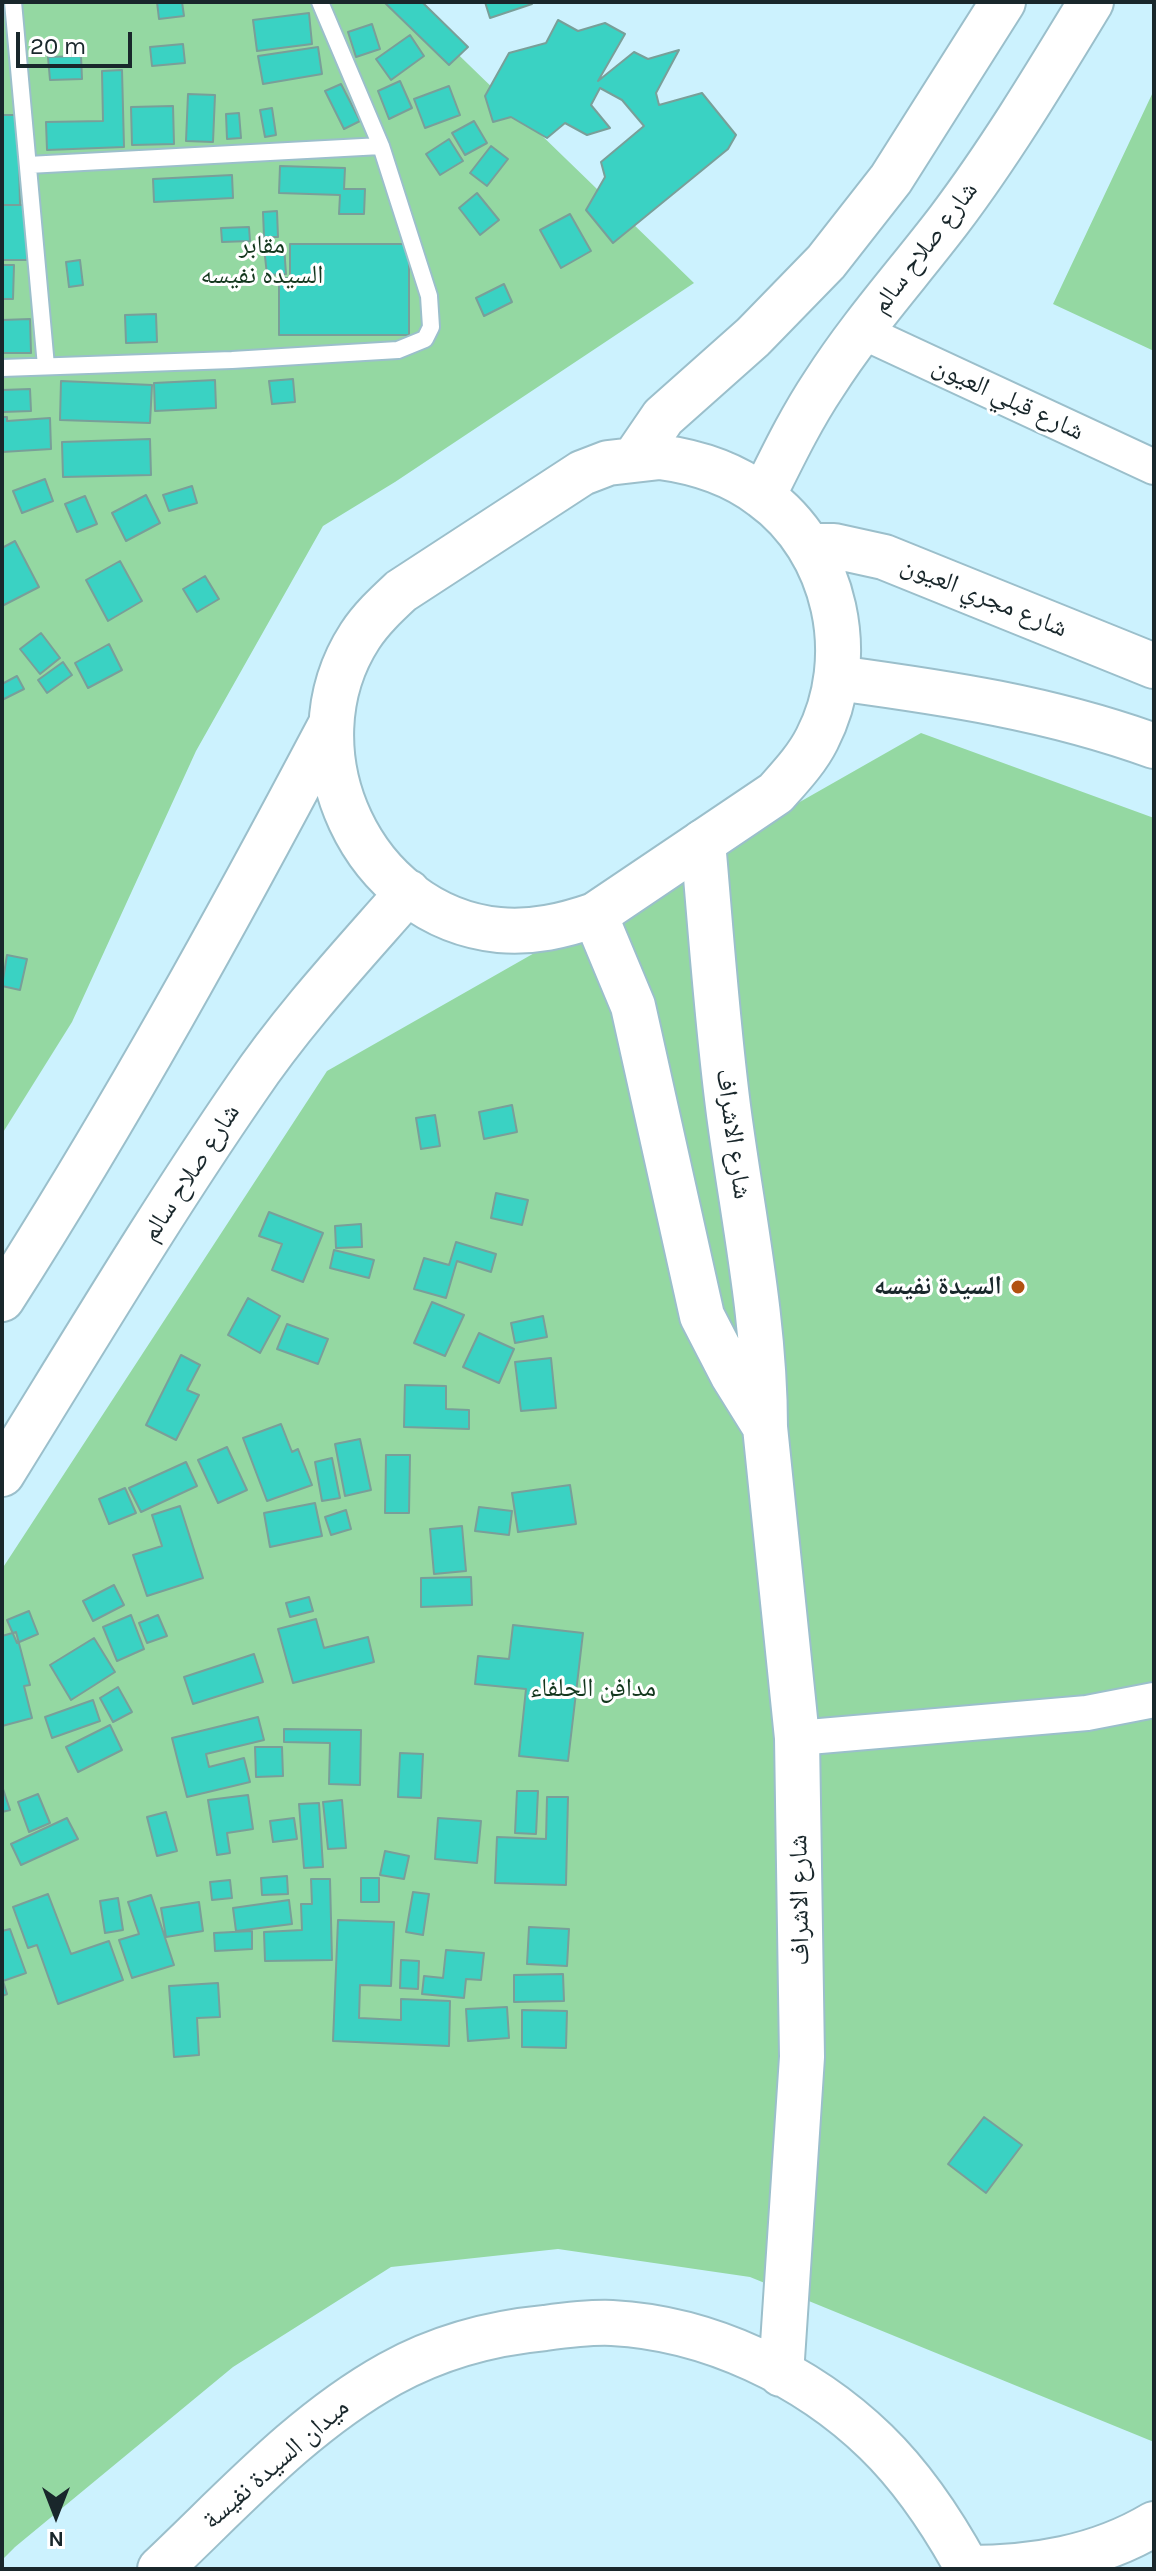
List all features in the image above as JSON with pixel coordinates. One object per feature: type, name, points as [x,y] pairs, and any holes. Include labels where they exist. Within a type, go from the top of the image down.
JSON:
[{"type":"main road","name":"شارع صلاح سالم","points":[[763,496],[804,417],[861,331],[950,219],[1032,101],[1091,2]]},
{"type":"main road","points":[[635,458],[663,417],[753,337],[826,262],[891,179],[992,13]]},
{"type":"main road","points":[[660,457],[685,460],[714,469],[763,496],[789,519],[810,546],[834,608],[839,642],[837,678],[830,708],[799,768],[776,793],[595,915],[563,926],[533,931],[497,930],[455,918],[408,892],[383,871],[348,818],[337,788],[331,758],[330,726],[335,695],[345,665],[359,637],[378,612],[401,591],[582,473],[608,463],[660,457]]},
{"type":"main road","name":"شارع مجري العيون","points":[[810,546],[846,548],[884,557],[1154,666]]},
{"type":"main road","points":[[837,678],[965,695],[1035,709],[1154,746]]},
{"type":"main road","points":[[2,1299],[156,1048],[330,726]]},
{"type":"main road","name":"شارع الاشراف","points":[[703,842],[729,1112],[760,1327],[765,1427],[797,1738],[802,2057],[781,2374]]},
{"type":"main road","name":"شارع صلاح سالم","points":[[2,1474],[247,1087],[328,984],[408,892]]},
{"type":"main road","name":"شارع الاشراف","points":[[595,915],[633,1006],[702,1316],[732,1374],[765,1427]]},
{"type":"main road","name":"ميدان السيدة نفيسة","points":[[160,2569],[313,2425],[393,2372],[436,2353],[482,2339],[525,2330],[611,2323],[668,2330],[737,2351],[837,2409],[876,2443],[911,2481],[943,2523],[968,2569]]},
{"type":"main road","points":[[968,2569],[1012,2568],[1055,2562],[1098,2550],[1154,2524]]},
{"type":"street","name":"شارع قبلي العيون","points":[[861,331],[1154,467]]},
{"type":"street","points":[[797,1738],[1087,1713],[1154,1700]]},
{"type":"lane","points":[[13,2],[46,366]]},
{"type":"lane","points":[[2,368],[232,360],[398,350],[425,339],[431,327],[429,296],[381,146],[320,2]]},
{"type":"lane","points":[[28,165],[381,146]]},
{"type":"green space","name":"مقابر السيده نفيسه","points":[[2,2],[404,2],[694,283],[395,482],[323,526],[196,751],[72,1022],[2,1134]]},
{"type":"green space","points":[[1154,90],[1154,351],[1053,304]]},
{"type":"green space","name":"مدافن الحلفاء","points":[[921,733],[1154,818],[1154,2442],[750,2277],[558,2249],[391,2267],[233,2367],[2,2560],[2,1569],[327,1071]]},
{"type":"building","points":[[157,2],[182,2],[184,16],[159,19]]},
{"type":"building","points":[[384,2],[422,2],[468,47],[449,65]]},
{"type":"building","points":[[485,2],[532,2],[532,4],[490,18]]},
{"type":"building","points":[[309,13],[312,44],[257,51],[253,20]]},
{"type":"building","points":[[558,20],[578,31],[605,23],[625,34],[598,81],[634,52],[648,59],[679,50],[656,93],[659,105],[702,93],[736,135],[728,149],[613,243],[586,210],[605,177],[601,162],[644,126],[622,100],[600,88],[591,105],[610,128],[587,135],[565,123],[547,138],[511,117],[493,122],[485,96],[509,53],[546,43]]},
{"type":"building","points":[[372,24],[380,49],[356,57],[348,32]]},
{"type":"building","points":[[410,35],[424,56],[391,80],[376,59]]},
{"type":"building","points":[[183,44],[185,63],[152,66],[150,47]]},
{"type":"building","points":[[318,47],[322,74],[263,84],[258,56]]},
{"type":"building","points":[[81,56],[82,79],[50,80],[48,57]]},
{"type":"building","points":[[122,70],[124,147],[47,150],[46,122],[103,121],[102,71]]},
{"type":"building","points":[[400,81],[412,108],[389,119],[378,91]]},
{"type":"building","points":[[341,84],[360,121],[344,129],[325,91]]},
{"type":"building","points":[[449,86],[460,115],[425,128],[414,99]]},
{"type":"building","points":[[188,94],[215,95],[213,142],[186,141]]},
{"type":"building","points":[[173,106],[174,144],[132,145],[131,107]]},
{"type":"building","points":[[272,108],[276,135],[265,137],[260,110]]},
{"type":"building","points":[[239,113],[241,138],[227,139],[226,114]]},
{"type":"building","points":[[2,115],[18,115],[20,205],[2,205]]},
{"type":"building","points":[[474,121],[487,143],[465,155],[452,133]]},
{"type":"building","points":[[449,139],[463,161],[440,175],[426,154]]},
{"type":"building","points":[[491,146],[508,159],[487,186],[470,173]]},
{"type":"building","points":[[280,166],[345,168],[344,189],[365,189],[364,214],[339,214],[340,195],[279,193]]},
{"type":"building","points":[[232,175],[233,198],[154,202],[153,179]]},
{"type":"building","points":[[477,193],[499,220],[480,235],[459,208]]},
{"type":"building","points":[[2,205],[26,205],[27,260],[2,260]]},
{"type":"building","points":[[277,211],[278,237],[264,237],[263,212]]},
{"type":"building","points":[[570,214],[591,251],[561,268],[540,230]]},
{"type":"building","points":[[249,227],[250,241],[222,242],[221,228]]},
{"type":"building","points":[[290,244],[409,244],[409,335],[279,335],[279,278],[290,278]]},
{"type":"building","points":[[284,246],[286,274],[267,275],[264,247]]},
{"type":"building","points":[[80,260],[83,285],[69,287],[66,262]]},
{"type":"building","points":[[2,265],[14,265],[13,299],[2,299]]},
{"type":"building","points":[[504,284],[512,302],[484,316],[476,298]]},
{"type":"building","points":[[156,314],[157,342],[126,343],[125,315]]},
{"type":"building","points":[[30,319],[31,353],[2,353],[2,320]]},
{"type":"building","points":[[293,379],[295,402],[272,404],[269,381]]},
{"type":"building","points":[[215,380],[216,408],[155,411],[154,383]]},
{"type":"building","points":[[61,381],[152,385],[150,423],[60,420]]},
{"type":"building","points":[[30,389],[31,411],[2,412],[2,390]]},
{"type":"building","points":[[2,417],[7,417],[7,421],[50,418],[51,449],[2,452]]},
{"type":"building","points":[[150,439],[151,475],[63,477],[62,442]]},
{"type":"building","points":[[45,479],[53,501],[22,513],[13,491]]},
{"type":"building","points":[[192,486],[197,503],[169,511],[163,495]]},
{"type":"building","points":[[146,495],[160,523],[126,541],[112,513]]},
{"type":"building","points":[[85,496],[97,524],[77,532],[65,504]]},
{"type":"building","points":[[15,541],[39,587],[2,606],[2,548]]},
{"type":"building","points":[[120,561],[142,601],[108,621],[86,580]]},
{"type":"building","points":[[205,576],[219,599],[197,612],[183,589]]},
{"type":"building","points":[[41,633],[60,658],[40,674],[20,649]]},
{"type":"building","points":[[109,644],[122,670],[88,688],[75,663]]},
{"type":"building","points":[[63,662],[72,675],[47,693],[38,680]]},
{"type":"building","points":[[17,676],[24,689],[2,700],[2,684]]},
{"type":"building","points":[[7,955],[27,959],[20,990],[2,986]]},
{"type":"building","points":[[512,1105],[517,1132],[484,1139],[479,1112]]},
{"type":"building","points":[[435,1115],[440,1146],[421,1149],[416,1118]]},
{"type":"building","points":[[496,1193],[528,1200],[522,1225],[491,1218]]},
{"type":"building","points":[[269,1212],[323,1233],[303,1282],[272,1270],[282,1244],[259,1236]]},
{"type":"building","points":[[361,1224],[362,1247],[336,1248],[335,1226]]},
{"type":"building","points":[[456,1242],[496,1254],[491,1272],[457,1261],[446,1298],[414,1289],[424,1258],[449,1265]]},
{"type":"building","points":[[334,1250],[374,1260],[369,1278],[330,1268]]},
{"type":"building","points":[[248,1298],[280,1316],[260,1353],[228,1335]]},
{"type":"building","points":[[432,1302],[464,1315],[445,1356],[414,1343]]},
{"type":"building","points":[[543,1316],[547,1337],[515,1343],[511,1323]]},
{"type":"building","points":[[287,1324],[328,1339],[318,1364],[277,1349]]},
{"type":"building","points":[[479,1333],[514,1349],[499,1383],[463,1367]]},
{"type":"building","points":[[181,1355],[200,1365],[187,1390],[199,1395],[176,1440],[146,1425]]},
{"type":"building","points":[[551,1358],[556,1408],[521,1411],[515,1362]]},
{"type":"building","points":[[405,1385],[446,1386],[446,1409],[469,1410],[469,1429],[404,1427]]},
{"type":"building","points":[[281,1424],[292,1452],[298,1449],[312,1485],[267,1501],[243,1438]]},
{"type":"building","points":[[360,1439],[371,1490],[345,1496],[335,1444]]},
{"type":"building","points":[[227,1447],[247,1490],[218,1503],[198,1460]]},
{"type":"building","points":[[386,1455],[410,1455],[409,1513],[385,1513]]},
{"type":"building","points":[[332,1458],[340,1498],[322,1501],[315,1462]]},
{"type":"building","points":[[186,1462],[197,1486],[141,1512],[129,1488]]},
{"type":"building","points":[[570,1485],[576,1524],[518,1532],[512,1493]]},
{"type":"building","points":[[125,1488],[136,1513],[109,1524],[99,1499]]},
{"type":"building","points":[[315,1503],[322,1536],[270,1547],[264,1513]]},
{"type":"building","points":[[180,1506],[203,1578],[147,1596],[133,1555],[162,1546],[152,1515]]},
{"type":"building","points":[[479,1507],[512,1511],[509,1535],[475,1531]]},
{"type":"building","points":[[346,1510],[351,1529],[331,1535],[325,1517]]},
{"type":"building","points":[[462,1526],[466,1571],[434,1574],[430,1529]]},
{"type":"building","points":[[471,1577],[472,1605],[421,1607],[421,1578]]},
{"type":"building","points":[[114,1585],[124,1605],[93,1621],[83,1601]]},
{"type":"building","points":[[309,1597],[313,1611],[290,1617],[286,1603]]},
{"type":"building","points":[[29,1611],[38,1634],[17,1643],[7,1620]]},
{"type":"building","points":[[131,1615],[144,1649],[117,1661],[103,1627]]},
{"type":"building","points":[[158,1615],[167,1636],[147,1643],[139,1623]]},
{"type":"building","points":[[316,1619],[324,1648],[368,1637],[374,1662],[293,1683],[278,1629]]},
{"type":"building","points":[[513,1625],[583,1633],[568,1761],[519,1756],[526,1689],[475,1684],[478,1656],[509,1659]]},
{"type":"building","points":[[16,1632],[30,1685],[24,1686],[32,1718],[2,1726],[2,1636]]},
{"type":"building","points":[[94,1638],[115,1672],[71,1700],[50,1665]]},
{"type":"building","points":[[254,1654],[263,1682],[193,1704],[184,1677]]},
{"type":"building","points":[[118,1687],[132,1712],[113,1722],[100,1698]]},
{"type":"building","points":[[93,1700],[100,1721],[52,1738],[45,1717]]},
{"type":"building","points":[[258,1717],[264,1740],[206,1754],[209,1767],[244,1758],[250,1782],[187,1797],[172,1738]]},
{"type":"building","points":[[110,1725],[122,1750],[78,1772],[66,1747]]},
{"type":"building","points":[[284,1729],[361,1730],[360,1785],[329,1784],[330,1743],[284,1742]]},
{"type":"building","points":[[255,1747],[282,1747],[283,1776],[256,1777]]},
{"type":"building","points":[[400,1753],[423,1754],[421,1798],[398,1797]]},
{"type":"building","points":[[2,1786],[10,1810],[2,1812]]},
{"type":"building","points":[[517,1791],[538,1791],[536,1834],[515,1833]]},
{"type":"building","points":[[38,1794],[50,1823],[29,1832],[18,1802]]},
{"type":"building","points":[[248,1795],[253,1829],[227,1833],[230,1853],[217,1855],[208,1800]]},
{"type":"building","points":[[547,1797],[568,1797],[566,1885],[495,1883],[497,1837],[546,1839]]},
{"type":"building","points":[[342,1800],[346,1848],[328,1849],[323,1802]]},
{"type":"building","points":[[319,1803],[323,1867],[304,1868],[299,1804]]},
{"type":"building","points":[[166,1812],[177,1851],[157,1856],[147,1817]]},
{"type":"building","points":[[67,1818],[78,1839],[21,1865],[11,1844]]},
{"type":"building","points":[[294,1818],[297,1839],[273,1842],[270,1821]]},
{"type":"building","points":[[438,1818],[481,1821],[477,1863],[435,1859]]},
{"type":"building","points":[[385,1851],[409,1856],[404,1879],[380,1875]]},
{"type":"building","points":[[287,1876],[288,1894],[262,1895],[261,1878]]},
{"type":"building","points":[[361,1878],[379,1878],[379,1902],[361,1902]]},
{"type":"building","points":[[311,1879],[330,1879],[332,1960],[265,1961],[264,1932],[302,1930],[301,1904],[312,1904]]},
{"type":"building","points":[[230,1880],[232,1898],[212,1900],[210,1882]]},
{"type":"building","points":[[413,1892],[429,1894],[423,1935],[406,1932]]},
{"type":"building","points":[[48,1894],[71,1954],[109,1941],[123,1980],[58,2004],[37,1945],[28,1948],[13,1907]]},
{"type":"building","points":[[151,1895],[174,1965],[132,1978],[119,1940],[139,1934],[128,1902]]},
{"type":"building","points":[[118,1898],[123,1930],[105,1933],[100,1901]]},
{"type":"building","points":[[289,1900],[292,1924],[236,1931],[233,1908]]},
{"type":"building","points":[[199,1902],[203,1931],[166,1937],[161,1908]]},
{"type":"building","points":[[338,1920],[394,1922],[391,1986],[360,1985],[359,2018],[401,2020],[401,1999],[450,2001],[449,2046],[333,2041]]},
{"type":"building","points":[[529,1927],[569,1929],[567,1966],[527,1964]]},
{"type":"building","points":[[10,1929],[26,1973],[3,1981],[7,1994],[2,1996],[2,1931]]},
{"type":"building","points":[[252,1931],[252,1949],[215,1951],[214,1933]]},
{"type":"building","points":[[446,1950],[484,1953],[481,1980],[466,1979],[464,1998],[422,1994],[424,1976],[443,1978]]},
{"type":"building","points":[[401,1960],[419,1961],[418,1989],[400,1988]]},
{"type":"building","points":[[563,1974],[564,2001],[514,2002],[514,1975]]},
{"type":"building","points":[[218,1983],[220,2017],[197,2018],[199,2055],[174,2057],[169,1986]]},
{"type":"building","points":[[507,2007],[509,2038],[468,2041],[466,2009]]},
{"type":"building","points":[[522,2010],[567,2011],[566,2048],[522,2047]]},
{"type":"building","points":[[984,2117],[1022,2145],[986,2193],[948,2164]]},
{"type":"place","name":"السيدة نفيسه","points":[[1018,1287]]}]
